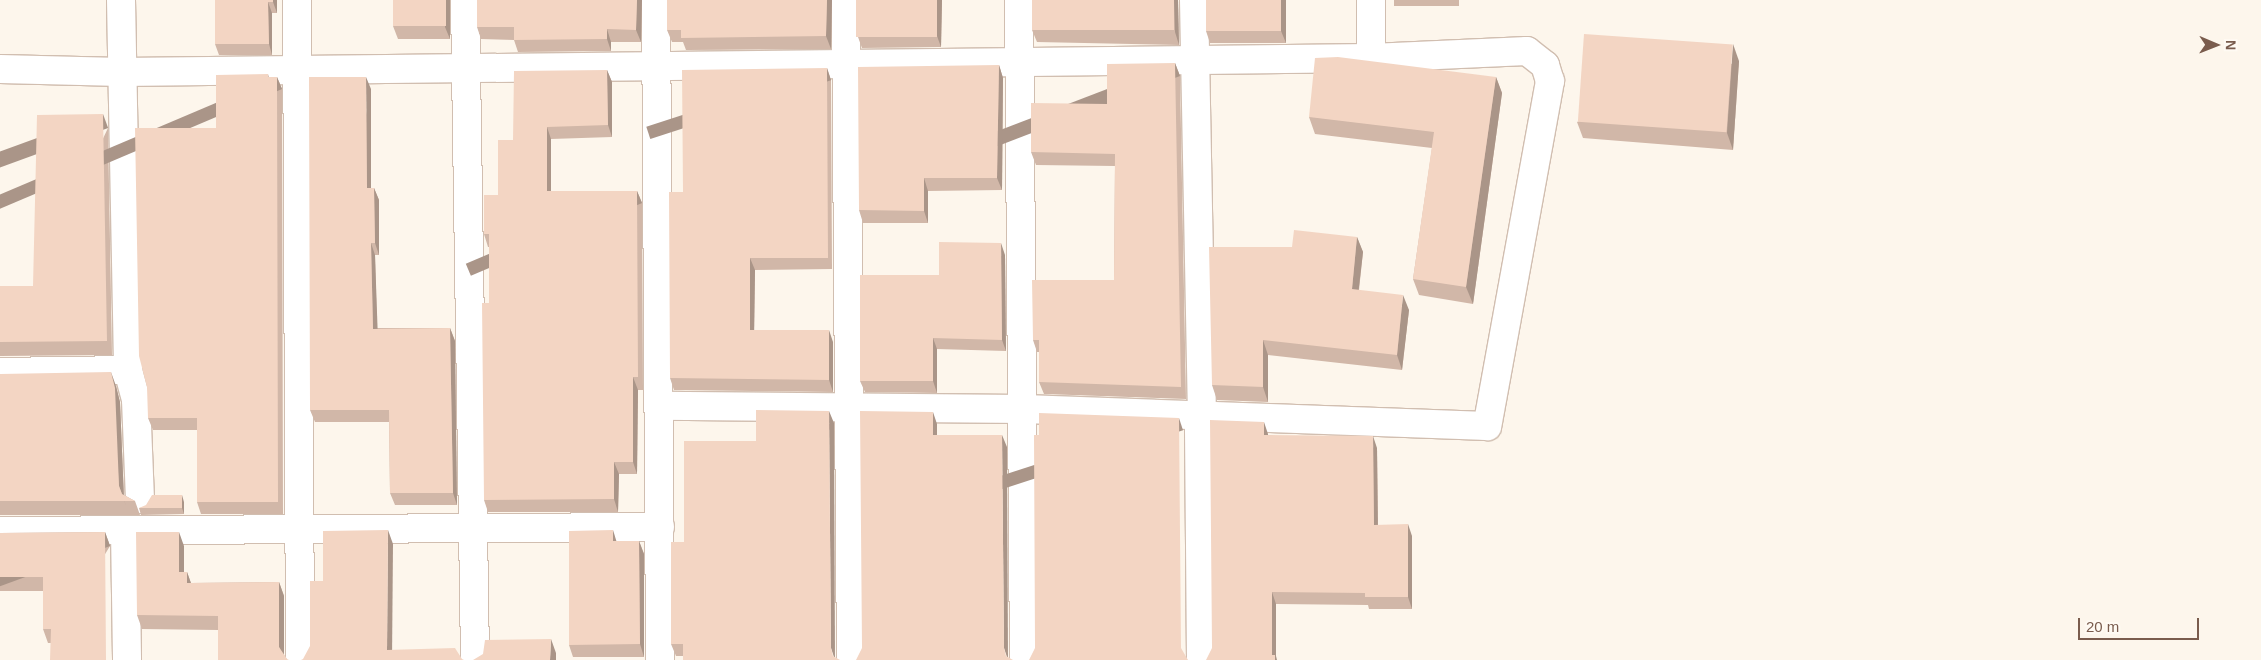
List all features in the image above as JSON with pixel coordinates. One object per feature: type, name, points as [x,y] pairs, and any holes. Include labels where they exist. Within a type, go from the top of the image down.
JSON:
[{"type":"street","points":[[121,0],[128,370],[136,400],[140,499]]},
{"type":"street","points":[[298,0],[300,660]]},
{"type":"street","points":[[465,0],[464,68],[475,660]]},
{"type":"street","points":[[656,0],[660,660]]},
{"type":"street","points":[[846,0],[851,407],[851,660]]},
{"type":"street","points":[[1019,0],[1024,409],[1024,660]]},
{"type":"street","points":[[1194,0],[1202,418],[1199,430],[1201,660]]},
{"type":"street","points":[[1371,0],[1371,58]]},
{"type":"street","points":[[0,69],[121,72],[1371,58],[1527,51],[1545,65],[1550,81],[1487,426],[1202,418],[1024,409],[659,406]]},
{"type":"street","points":[[0,372],[128,370]]},
{"type":"street","points":[[0,531],[660,527]]},
{"type":"street","points":[[126,530],[126,660]]},
{"type":"building","points":[[215,0],[273,0],[273,2],[268,2],[269,44],[215,44]]},
{"type":"building","points":[[393,0],[446,0],[446,26],[393,26]]},
{"type":"building","points":[[477,0],[637,0],[636,30],[607,29],[607,39],[514,40],[514,27],[477,27]]},
{"type":"building","points":[[667,0],[827,0],[826,36],[681,38],[681,30],[667,30]]},
{"type":"building","points":[[856,0],[937,0],[937,37],[856,37]]},
{"type":"building","points":[[1032,0],[1174,0],[1174,30],[1032,30]]},
{"type":"building","points":[[1206,0],[1281,0],[1281,31],[1206,31]]},
{"type":"building","points":[[1584,34],[1733,44],[1726,132],[1578,122]]},
{"type":"building","points":[[1338,57],[1496,77],[1466,287],[1413,279],[1434,132],[1309,117],[1315,58]]},
{"type":"building","points":[[1175,63],[1181,387],[1039,382],[1039,340],[1033,340],[1032,280],[1114,280],[1115,154],[1031,152],[1031,103],[1107,104],[1107,64]]},
{"type":"building","points":[[999,65],[997,178],[924,178],[924,211],[859,210],[858,67]]},
{"type":"building","points":[[827,68],[828,258],[750,258],[750,330],[829,330],[829,380],[670,378],[669,192],[683,192],[682,70]]},
{"type":"building","points":[[607,70],[608,125],[547,127],[547,191],[637,191],[638,377],[633,377],[633,462],[614,462],[614,499],[484,500],[482,303],[489,303],[489,234],[484,234],[484,195],[498,195],[498,140],[513,140],[514,71]]},
{"type":"building","points":[[268,74],[268,77],[277,77],[278,502],[197,502],[197,418],[148,418],[147,387],[139,356],[135,128],[216,128],[216,75]]},
{"type":"building","points":[[309,77],[366,77],[367,188],[374,188],[375,243],[371,243],[373,329],[450,328],[453,493],[390,493],[389,410],[310,410]]},
{"type":"building","points":[[103,114],[107,341],[0,342],[0,286],[33,286],[37,115]]},
{"type":"building","points":[[1294,230],[1357,237],[1352,289],[1403,295],[1397,355],[1263,340],[1263,387],[1212,385],[1209,247],[1292,247]]},
{"type":"building","points":[[939,242],[1001,243],[1002,340],[933,338],[933,381],[860,381],[860,275],[939,275]]},
{"type":"building","points":[[111,372],[115,388],[119,486],[122,494],[135,501],[0,501],[0,374]]},
{"type":"building","points":[[756,410],[829,411],[831,648],[833,656],[840,660],[683,660],[683,644],[671,644],[671,542],[684,542],[684,441],[756,441]]},
{"type":"building","points":[[860,411],[933,412],[933,435],[1002,435],[1004,648],[1006,656],[1013,660],[856,660],[862,648]]},
{"type":"building","points":[[1039,413],[1179,418],[1181,648],[1188,660],[1029,660],[1035,648],[1034,435],[1039,435]]},
{"type":"building","points":[[1210,420],[1264,422],[1264,435],[1373,436],[1374,525],[1408,524],[1408,597],[1365,597],[1365,593],[1272,592],[1272,655],[1275,655],[1275,660],[1206,660],[1212,648]]},
{"type":"building","points":[[152,495],[182,495],[182,508],[139,508],[146,505]]},
{"type":"building","points":[[388,530],[387,650],[455,648],[464,660],[301,660],[310,646],[310,581],[323,581],[323,531]]},
{"type":"building","points":[[613,530],[613,541],[639,541],[640,644],[569,645],[569,531]]},
{"type":"building","points":[[105,532],[106,660],[50,660],[51,629],[43,629],[43,577],[0,577],[0,533]]},
{"type":"building","points":[[136,532],[179,532],[179,572],[187,572],[187,583],[279,582],[279,647],[289,660],[218,660],[218,616],[137,615]]},
{"type":"building","points":[[551,639],[550,660],[473,660],[483,654],[485,640]]}]
